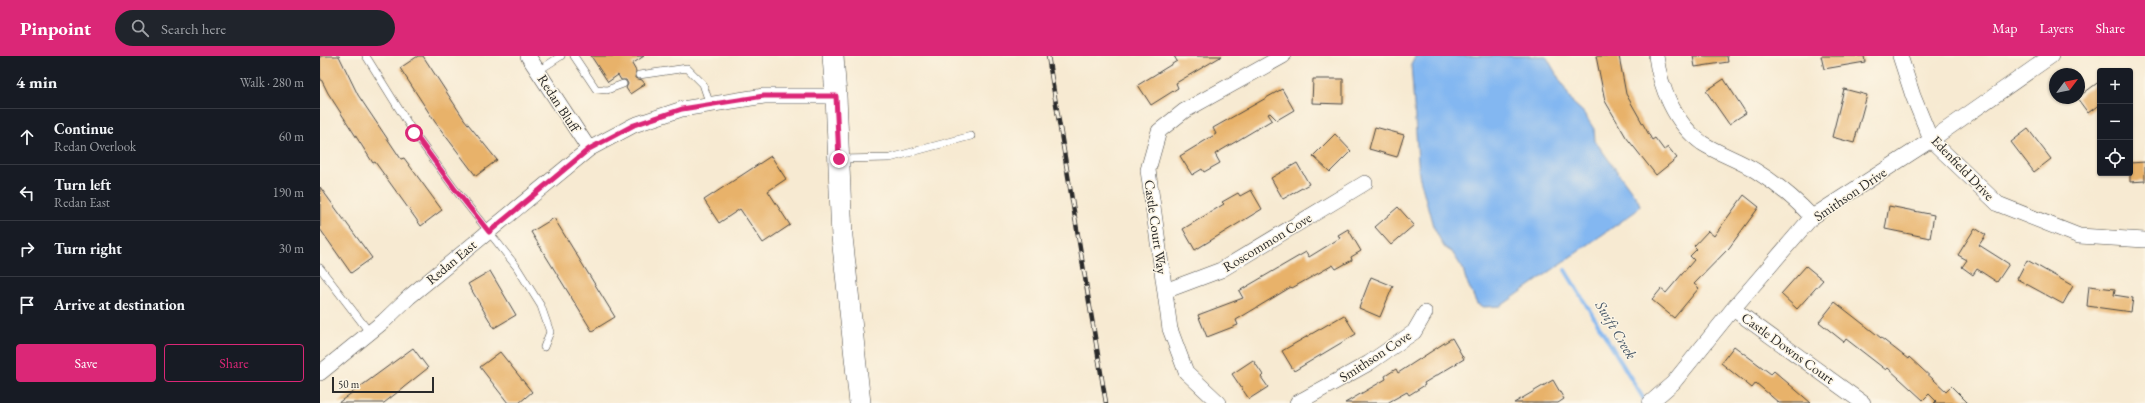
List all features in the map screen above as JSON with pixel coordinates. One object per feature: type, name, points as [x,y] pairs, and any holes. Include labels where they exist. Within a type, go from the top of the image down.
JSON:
[{"type":"main road","points":[[832,56],[836,96],[842,237],[860,403]]},
{"type":"street","name":"Redan Bluff","points":[[528,56],[589,149]]},
{"type":"street","name":"Castle Court Way","points":[[1220,403],[1186,372],[1170,329],[1148,170],[1159,131],[1184,111],[1283,56]]},
{"type":"street","points":[[1656,56],[1668,102],[1691,133],[1703,143],[1756,170],[1793,196],[1812,217]]},
{"type":"street","name":"Edenfield Drive","points":[[1900,56],[1913,96],[1932,140],[1998,204],[2079,236],[2145,240]]},
{"type":"street","name":"Smithson Drive","points":[[1650,403],[1673,383],[1732,310],[1812,217],[1932,140],[2051,56]]},
{"type":"street","name":"Redan East","points":[[320,373],[370,333],[409,297],[589,149],[634,125],[682,109],[764,96],[836,96]]},
{"type":"street","name":"Roscommon Cove","points":[[1165,291],[1221,270],[1365,183]]},
{"type":"street","name":"Castle Downs Court","points":[[1732,310],[1736,310],[1863,403]]},
{"type":"street","name":"Smithson Cove","points":[[1297,403],[1369,363],[1414,332],[1425,313]]},
{"type":"lane","points":[[366,56],[414,133],[454,188],[516,266],[541,306],[550,332],[544,347]]},
{"type":"lane","points":[[538,71],[561,56]]},
{"type":"lane","points":[[574,56],[596,89],[607,90],[623,84]]},
{"type":"lane","points":[[639,75],[687,68],[703,84],[710,105]]},
{"type":"lane","points":[[839,159],[890,158],[971,136]]},
{"type":"lane","points":[[320,268],[370,333]]},
{"type":"water","points":[[1415,56],[1546,56],[1573,103],[1583,112],[1594,129],[1595,141],[1638,200],[1640,206],[1636,211],[1501,306],[1484,307],[1477,304],[1466,280],[1463,269],[1452,252],[1444,247],[1433,226],[1419,175],[1411,64]]},
{"type":"building","points":[[320,56],[339,56],[358,95],[401,159],[404,158],[442,210],[421,226],[375,162],[373,163],[328,93],[320,77]]},
{"type":"building","points":[[418,56],[423,56],[464,119],[497,160],[476,176],[435,122],[400,68]]},
{"type":"building","points":[[591,56],[644,56],[632,64],[636,71],[635,78],[642,80],[645,84],[630,94],[626,88],[628,84],[626,80],[621,80],[618,75],[608,82]]},
{"type":"building","points":[[1174,56],[1222,56],[1176,83],[1178,88],[1151,105],[1138,85],[1177,61]]},
{"type":"building","points":[[1596,56],[1619,56],[1626,94],[1652,140],[1655,138],[1664,150],[1668,147],[1677,158],[1656,175],[1626,137],[1605,101]]},
{"type":"building","points":[[1693,56],[1727,56],[1728,62],[1695,67]]},
{"type":"building","points":[[1821,56],[1864,56],[1865,62],[1824,69]]},
{"type":"building","points":[[1313,79],[1343,79],[1343,104],[1312,103]]},
{"type":"building","points":[[1724,79],[1746,113],[1729,124],[1706,91]]},
{"type":"building","points":[[2097,83],[2097,106],[2088,113],[2081,104],[2085,104],[2085,92]]},
{"type":"building","points":[[1282,89],[1294,110],[1277,120],[1270,113],[1268,114],[1272,120],[1215,154],[1220,163],[1204,172],[1202,169],[1192,175],[1180,156],[1216,134],[1213,128]]},
{"type":"building","points":[[1844,89],[1867,95],[1854,143],[1832,137]]},
{"type":"building","points":[[1375,127],[1404,135],[1397,157],[1369,149]]},
{"type":"building","points":[[2028,129],[2051,159],[2034,172],[2011,142]]},
{"type":"building","points":[[1335,134],[1351,151],[1330,172],[1313,156]]},
{"type":"building","points":[[771,156],[786,179],[768,191],[790,225],[763,243],[740,209],[719,223],[704,200]]},
{"type":"building","points":[[2145,162],[2145,181],[2130,182],[2130,176],[2133,176],[2133,163]]},
{"type":"building","points":[[1297,163],[1309,184],[1283,199],[1271,178]]},
{"type":"building","points":[[320,187],[372,258],[351,273],[320,229]]},
{"type":"building","points":[[1251,190],[1262,209],[1195,250],[1183,229],[1224,204],[1222,202],[1238,193],[1240,196]]},
{"type":"building","points":[[1744,195],[1759,207],[1729,248],[1694,284],[1699,288],[1674,318],[1652,300],[1661,289],[1666,293],[1694,260],[1690,256],[1697,249],[1694,246],[1708,231],[1714,236]]},
{"type":"building","points":[[1889,206],[1934,215],[1930,238],[1885,229]]},
{"type":"building","points":[[1398,207],[1414,225],[1391,245],[1375,227]]},
{"type":"building","points":[[554,218],[615,317],[592,331],[531,232]]},
{"type":"building","points":[[1975,228],[1986,235],[1979,245],[2009,264],[1997,282],[1977,269],[1973,275],[1962,267],[1967,260],[1958,255]]},
{"type":"building","points":[[1348,229],[1361,251],[1351,257],[1352,260],[1336,269],[1333,265],[1292,288],[1291,287],[1236,320],[1238,325],[1207,337],[1198,315],[1243,298],[1239,291],[1306,252],[1309,257],[1340,238],[1338,235]]},
{"type":"building","points":[[2027,260],[2073,286],[2063,304],[2017,279]]},
{"type":"building","points":[[1806,266],[1823,280],[1797,309],[1781,294]]},
{"type":"building","points":[[490,271],[516,315],[494,328],[468,284]]},
{"type":"building","points":[[1371,277],[1393,286],[1380,317],[1359,308]]},
{"type":"building","points":[[2089,286],[2115,289],[2114,295],[2133,298],[2131,312],[2087,306]]},
{"type":"building","points":[[1835,302],[1908,359],[1909,357],[1946,391],[1951,386],[1968,403],[1934,403],[1936,401],[1929,394],[1923,400],[1888,368],[1886,370],[1846,339],[1844,342],[1819,322]]},
{"type":"building","points":[[1344,315],[1356,334],[1294,371],[1282,351]]},
{"type":"building","points":[[1452,338],[1464,359],[1424,383],[1425,385],[1409,395],[1407,392],[1387,403],[1345,403],[1386,379],[1385,376],[1396,369],[1398,373]]},
{"type":"building","points":[[1734,346],[1771,374],[1774,371],[1811,403],[1779,403],[1756,383],[1752,388],[1721,363]]},
{"type":"building","points":[[413,348],[428,368],[384,403],[338,403]]},
{"type":"building","points":[[500,352],[532,392],[519,403],[508,403],[480,367]]},
{"type":"building","points":[[1253,360],[1263,375],[1261,377],[1268,387],[1249,399],[1232,374]]},
{"type":"building","points":[[1553,380],[1564,399],[1558,403],[1514,403]]},
{"type":"waterway","name":"Swift Creek","points":[[1565,270],[1646,403]]},
{"type":"railway","points":[[1048,56],[1106,403]]},
{"type":"route","points":[[414,133],[454,188],[489,232],[589,149],[634,125],[682,109],[764,96],[836,96],[839,159]]}]
